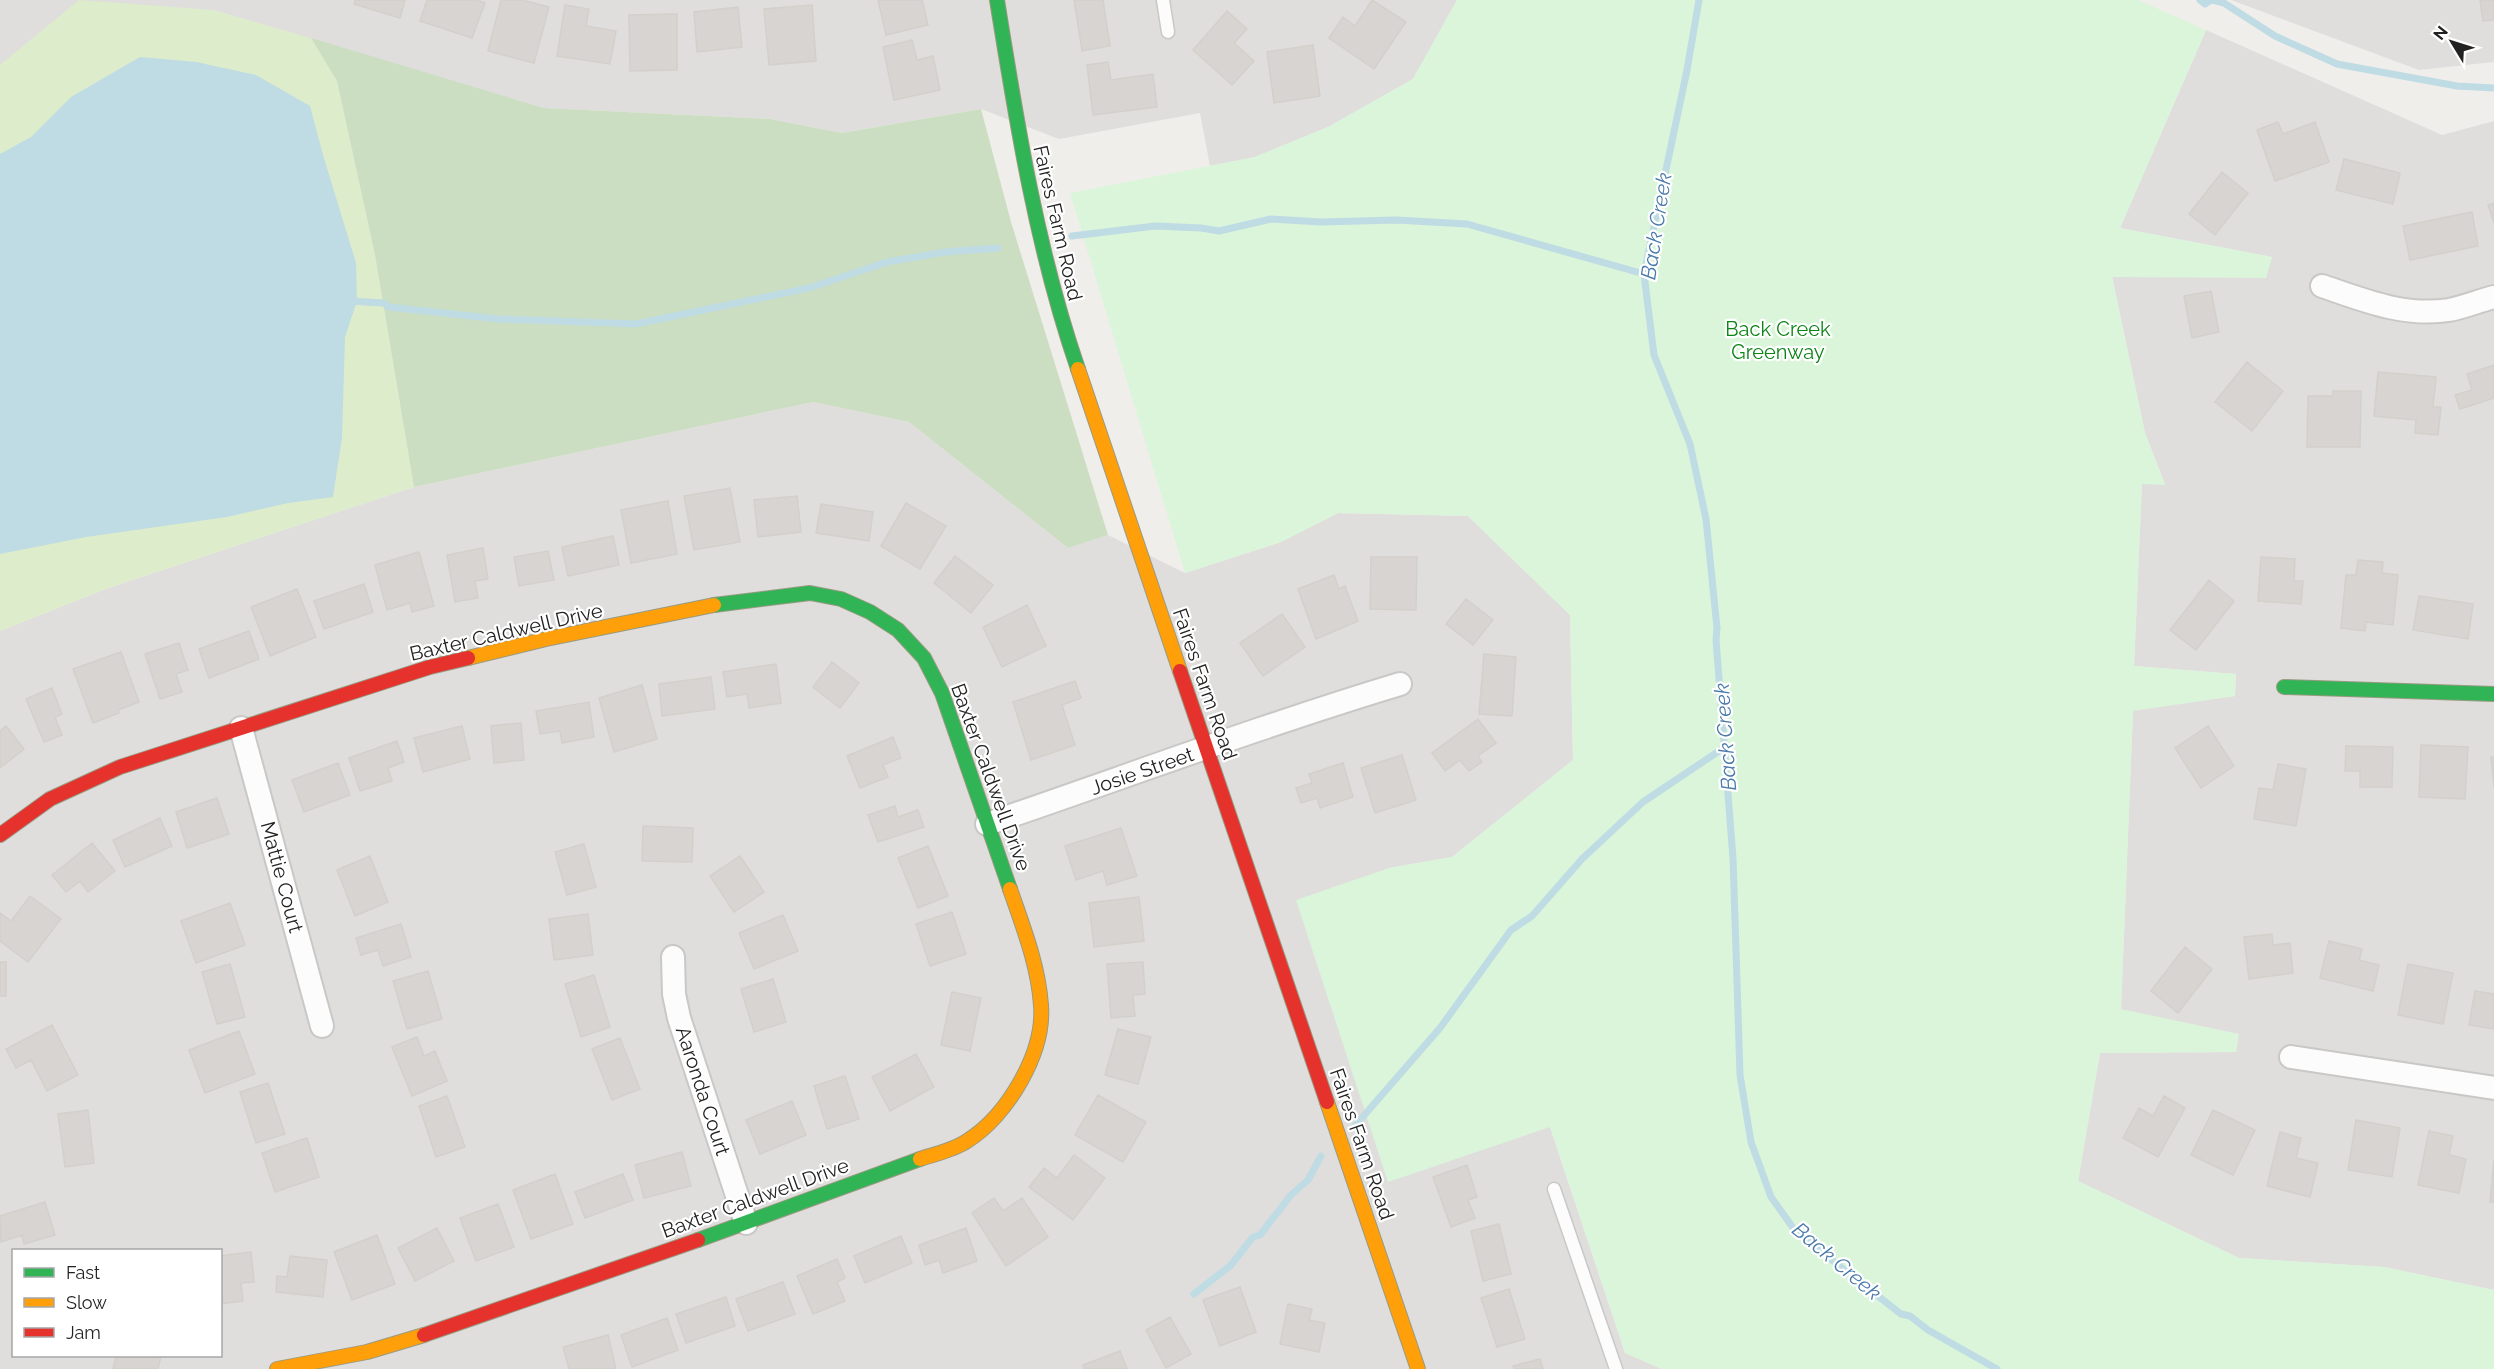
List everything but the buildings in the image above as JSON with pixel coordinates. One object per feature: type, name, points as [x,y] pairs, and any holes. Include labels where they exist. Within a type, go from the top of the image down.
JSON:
[{"type":"street","name":"Faires Farm Road","points":[[997,0],[1013,106],[1035,219],[1057,308],[1418,1369]]},
{"type":"street","points":[[2322,286],[2390,308],[2420,312],[2450,310],[2494,297]]},
{"type":"street","name":"Baxter Caldwell Drive","points":[[0,834],[50,799],[120,767],[430,667],[534,642],[721,604],[810,593],[841,598],[870,612],[898,630],[924,658],[942,693],[1033,957],[1041,1006],[1039,1034],[1033,1053],[1012,1097],[988,1124],[966,1142],[746,1223],[414,1339],[367,1352],[277,1369]]},
{"type":"street","name":"Josie Street","points":[[987,824],[1207,749],[1303,713],[1400,684]]},
{"type":"street","points":[[2284,687],[2494,694]]},
{"type":"street","name":"Mattie Court","points":[[241,728],[322,1026]]},
{"type":"street","name":"Aaronda Court","points":[[673,957],[674,994],[679,1018],[746,1223]]},
{"type":"street","points":[[2291,1057],[2494,1088]]},
{"type":"lane","points":[[1163,0],[1168,32]]},
{"type":"lane","points":[[1554,1189],[1616,1369]]},
{"type":"shaded area","points":[[0,0],[1457,0],[1413,79],[1328,127],[1255,157],[1210,166],[1200,113],[1059,139],[981,109],[842,133],[770,119],[544,108],[213,10],[0,65]]},
{"type":"shaded area","points":[[2231,0],[2494,0],[2494,62],[2419,70]]},
{"type":"shaded area","points":[[2206,30],[2442,135],[2494,121],[2494,1290],[2384,1267],[2239,1258],[2078,1181],[2100,1053],[2236,1052],[2238,1034],[2121,1010],[2133,710],[2235,696],[2236,674],[2134,666],[2142,483],[2165,484],[2145,433],[2112,276],[2266,277],[2272,257],[2120,228]]},
{"type":"shaded area","points":[[813,402],[909,422],[1068,548],[1108,535],[1185,573],[1281,542],[1338,513],[1468,516],[1570,615],[1573,760],[1452,857],[1389,868],[1550,1127],[1625,1353],[1662,1369],[0,1369],[0,631],[108,588],[414,487]]},
{"type":"green space","points":[[79,0],[213,10],[311,38],[337,80],[375,255],[414,487],[108,588],[0,631],[0,65]]},
{"type":"green space","name":"Back Creek Greenway","points":[[1457,0],[2138,0],[2206,30],[2120,228],[2272,257],[2266,278],[2112,277],[2145,433],[2165,485],[2142,484],[2134,666],[2236,674],[2235,696],[2133,711],[2121,1009],[2239,1034],[2236,1052],[2100,1053],[2078,1181],[2239,1258],[2384,1267],[2494,1290],[2494,1369],[1662,1369],[1625,1353],[1550,1127],[1388,1182],[1296,900],[1389,868],[1452,857],[1573,760],[1570,615],[1468,516],[1338,513],[1281,542],[1185,573],[1070,193],[1255,157],[1328,127],[1413,79]]},
{"type":"green space","points":[[311,38],[544,108],[770,119],[842,133],[981,109],[1011,222],[1108,535],[1068,548],[909,422],[813,402],[414,487],[375,255],[337,81]]},
{"type":"water","points":[[140,57],[196,62],[256,75],[310,106],[356,263],[357,301],[345,337],[342,437],[333,497],[288,503],[227,517],[86,537],[0,554],[0,154],[31,137],[71,97]]},
{"type":"waterway","name":"Back Creek","points":[[1699,0],[1687,70],[1644,274],[1654,355],[1690,444],[1706,519],[1717,628],[1716,640],[1733,858],[1740,1075],[1751,1142],[1771,1197],[1796,1232],[1901,1314],[1910,1316],[1928,1330],[1997,1369]]},
{"type":"waterway","points":[[2200,0],[2205,4],[2211,0]]},
{"type":"waterway","points":[[2212,0],[2224,3],[2275,36],[2337,64],[2457,86],[2494,88]]},
{"type":"waterway","points":[[1072,236],[1155,226],[1219,231],[1271,219],[1321,222],[1396,220],[1467,224],[1644,274]]},
{"type":"waterway","points":[[349,301],[384,303],[389,307],[498,319],[636,324],[809,288],[887,262],[945,252],[998,248]]},
{"type":"waterway","points":[[1354,1127],[1440,1028],[1511,930],[1532,916],[1582,859],[1643,802],[1725,747]]},
{"type":"waterway","points":[[1194,1294],[1231,1265],[1253,1237],[1260,1235],[1291,1195],[1308,1180],[1321,1156]]},
{"type":"traffic: fast","points":[[997,0],[1021,140],[1040,233],[1078,369]]},
{"type":"traffic: fast","points":[[714,605],[810,593],[841,599],[870,612],[898,630],[924,658],[942,693],[1010,889]]},
{"type":"traffic: fast","points":[[2284,687],[2494,694]]},
{"type":"traffic: fast","points":[[698,1240],[920,1159]]},
{"type":"traffic: slow","points":[[1078,369],[1180,671]]},
{"type":"traffic: slow","points":[[468,658],[546,639],[714,605]]},
{"type":"traffic: slow","points":[[920,1159],[962,1144],[982,1130],[1009,1100],[1030,1063],[1037,1043],[1041,1024],[1037,975],[1010,889]]},
{"type":"traffic: slow","points":[[1327,1102],[1418,1369]]},
{"type":"traffic: slow","points":[[277,1369],[367,1352],[424,1335]]},
{"type":"traffic: jam","points":[[0,835],[50,799],[120,767],[430,667],[468,658]]},
{"type":"traffic: jam","points":[[1180,671],[1327,1102]]},
{"type":"traffic: jam","points":[[424,1335],[698,1240]]}]
